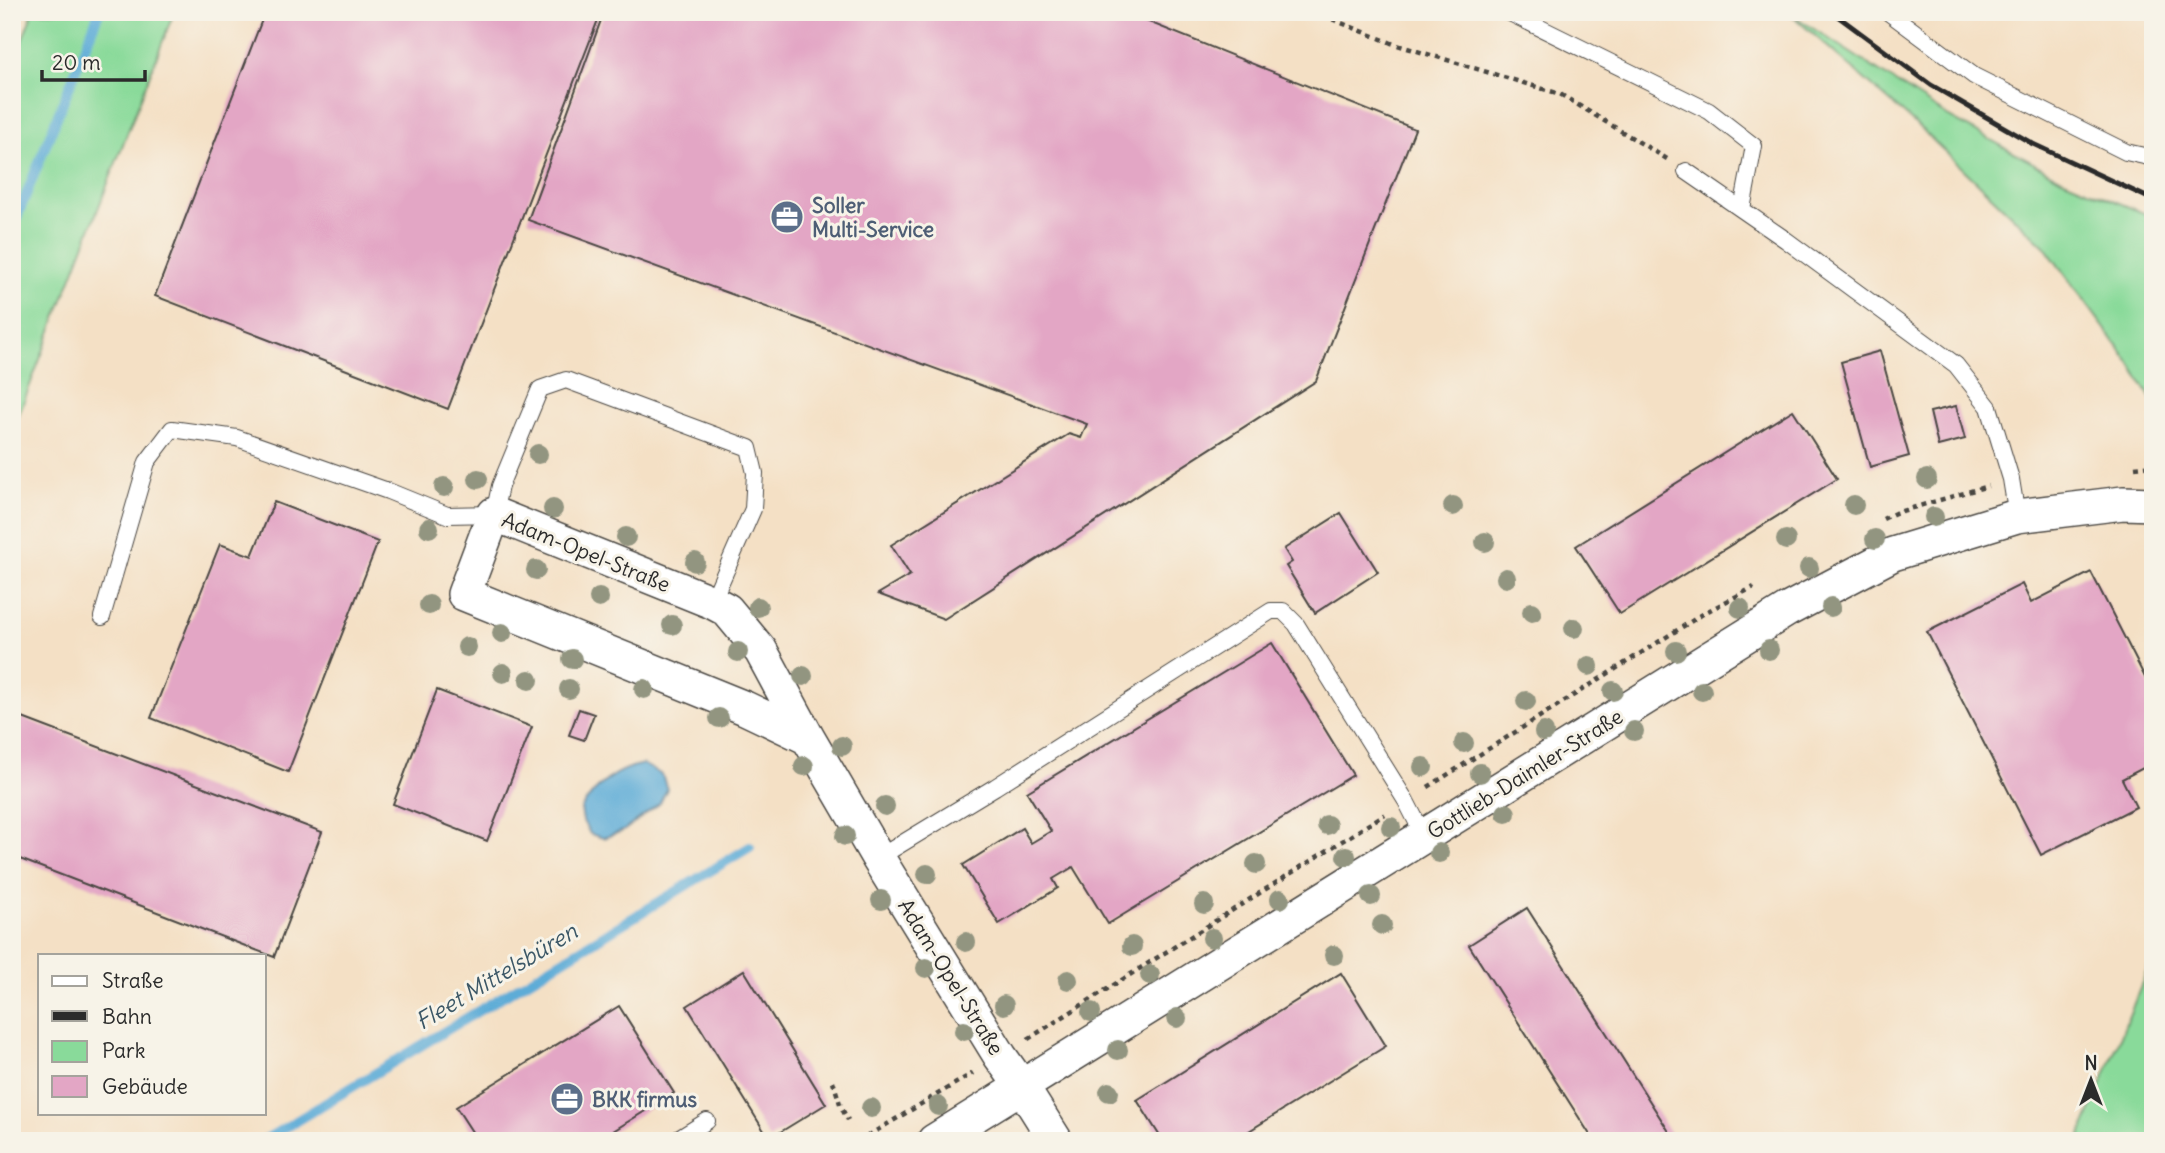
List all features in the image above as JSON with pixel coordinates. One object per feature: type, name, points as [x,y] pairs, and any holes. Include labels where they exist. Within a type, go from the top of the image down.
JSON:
[{"type":"street","name":"Gottlieb-Daimler-Straße","points":[[934,1141],[1787,610],[1893,554],[2017,516],[2123,503],[2153,504]]},
{"type":"street","name":"Adam-Opel-Straße","points":[[808,738],[745,708],[464,594],[494,514],[727,610],[761,651],[878,858],[1000,1056],[1056,1141]]},
{"type":"lane","points":[[1508,12],[1709,111],[1754,146],[1742,209]]},
{"type":"lane","points":[[1888,12],[1973,76],[2126,152],[2153,158]]},
{"type":"lane","points":[[1686,171],[1956,365],[1989,407],[2011,479],[2017,516]]},
{"type":"lane","points":[[102,617],[147,463],[172,429],[237,438],[388,491],[447,515],[494,514],[500,485],[540,389],[566,380],[750,447],[755,473],[753,509],[712,602]]},
{"type":"lane","points":[[878,858],[995,787],[1271,611],[1283,611],[1296,624],[1406,801],[1424,836]]},
{"type":"lane","points":[[675,1141],[707,1121]]},
{"type":"path","points":[[1314,12],[1394,44],[1560,94],[1686,171]]},
{"type":"path","points":[[833,1082],[848,1120]]},
{"type":"green space","points":[[33,12],[174,12],[12,432],[12,66]]},
{"type":"green space","points":[[1788,12],[1949,117],[2062,179],[2153,217],[2153,402],[2130,363],[2044,246],[1920,128]]},
{"type":"green space","points":[[2153,956],[2153,1141],[2079,1141],[2079,1140]]},
{"type":"water","points":[[643,764],[662,775],[667,789],[660,803],[623,831],[603,838],[590,834],[583,821],[581,809],[587,800],[615,775]]},
{"type":"building","points":[[265,12],[601,12],[448,409],[155,296]]},
{"type":"building","points":[[604,12],[1124,12],[1415,129],[1316,381],[944,619],[878,594],[910,575],[891,545],[1069,434],[1081,438],[1087,424],[528,220]]},
{"type":"building","points":[[1880,351],[1909,456],[1870,467],[1841,362]]},
{"type":"building","points":[[1956,406],[1965,439],[1938,446],[1930,412]]},
{"type":"building","points":[[1793,410],[1837,479],[1620,614],[1576,546]]},
{"type":"building","points":[[274,502],[378,542],[288,772],[151,718],[220,544],[252,556]]},
{"type":"building","points":[[1341,513],[1378,572],[1315,613],[1286,566],[1292,562],[1284,549]]},
{"type":"building","points":[[2091,572],[2153,693],[2153,763],[2122,779],[2136,807],[2041,855],[1927,632],[2022,584],[2031,603]]},
{"type":"building","points":[[1272,643],[1353,775],[1108,924],[1073,867],[1053,879],[1058,888],[999,924],[963,865],[1022,828],[1031,843],[1051,831],[1027,792]]},
{"type":"building","points":[[437,690],[532,727],[487,841],[393,804]]},
{"type":"building","points":[[579,709],[594,714],[584,740],[569,735]]},
{"type":"building","points":[[12,714],[322,832],[274,957],[12,856]]},
{"type":"building","points":[[1527,908],[1675,1141],[1594,1141],[1469,945]]},
{"type":"building","points":[[744,970],[826,1104],[769,1139],[687,1006]]},
{"type":"building","points":[[1341,973],[1386,1046],[1249,1131],[1255,1141],[1163,1141],[1137,1100]]},
{"type":"building","points":[[619,1006],[674,1093],[597,1141],[478,1141],[456,1107]]},
{"type":"waterway","name":"Fleet Mittelsbüren","points":[[12,230],[99,12]]},
{"type":"waterway","name":"Fleet Mittelsbüren","points":[[263,1141],[750,847]]},
{"type":"railway","points":[[1832,12],[1931,85],[2033,144],[2153,200]]},
{"type":"place","name":"Soller Multi-Service","points":[[787,217]]},
{"type":"place","name":"BKK firmus","points":[[567,1099]]}]
